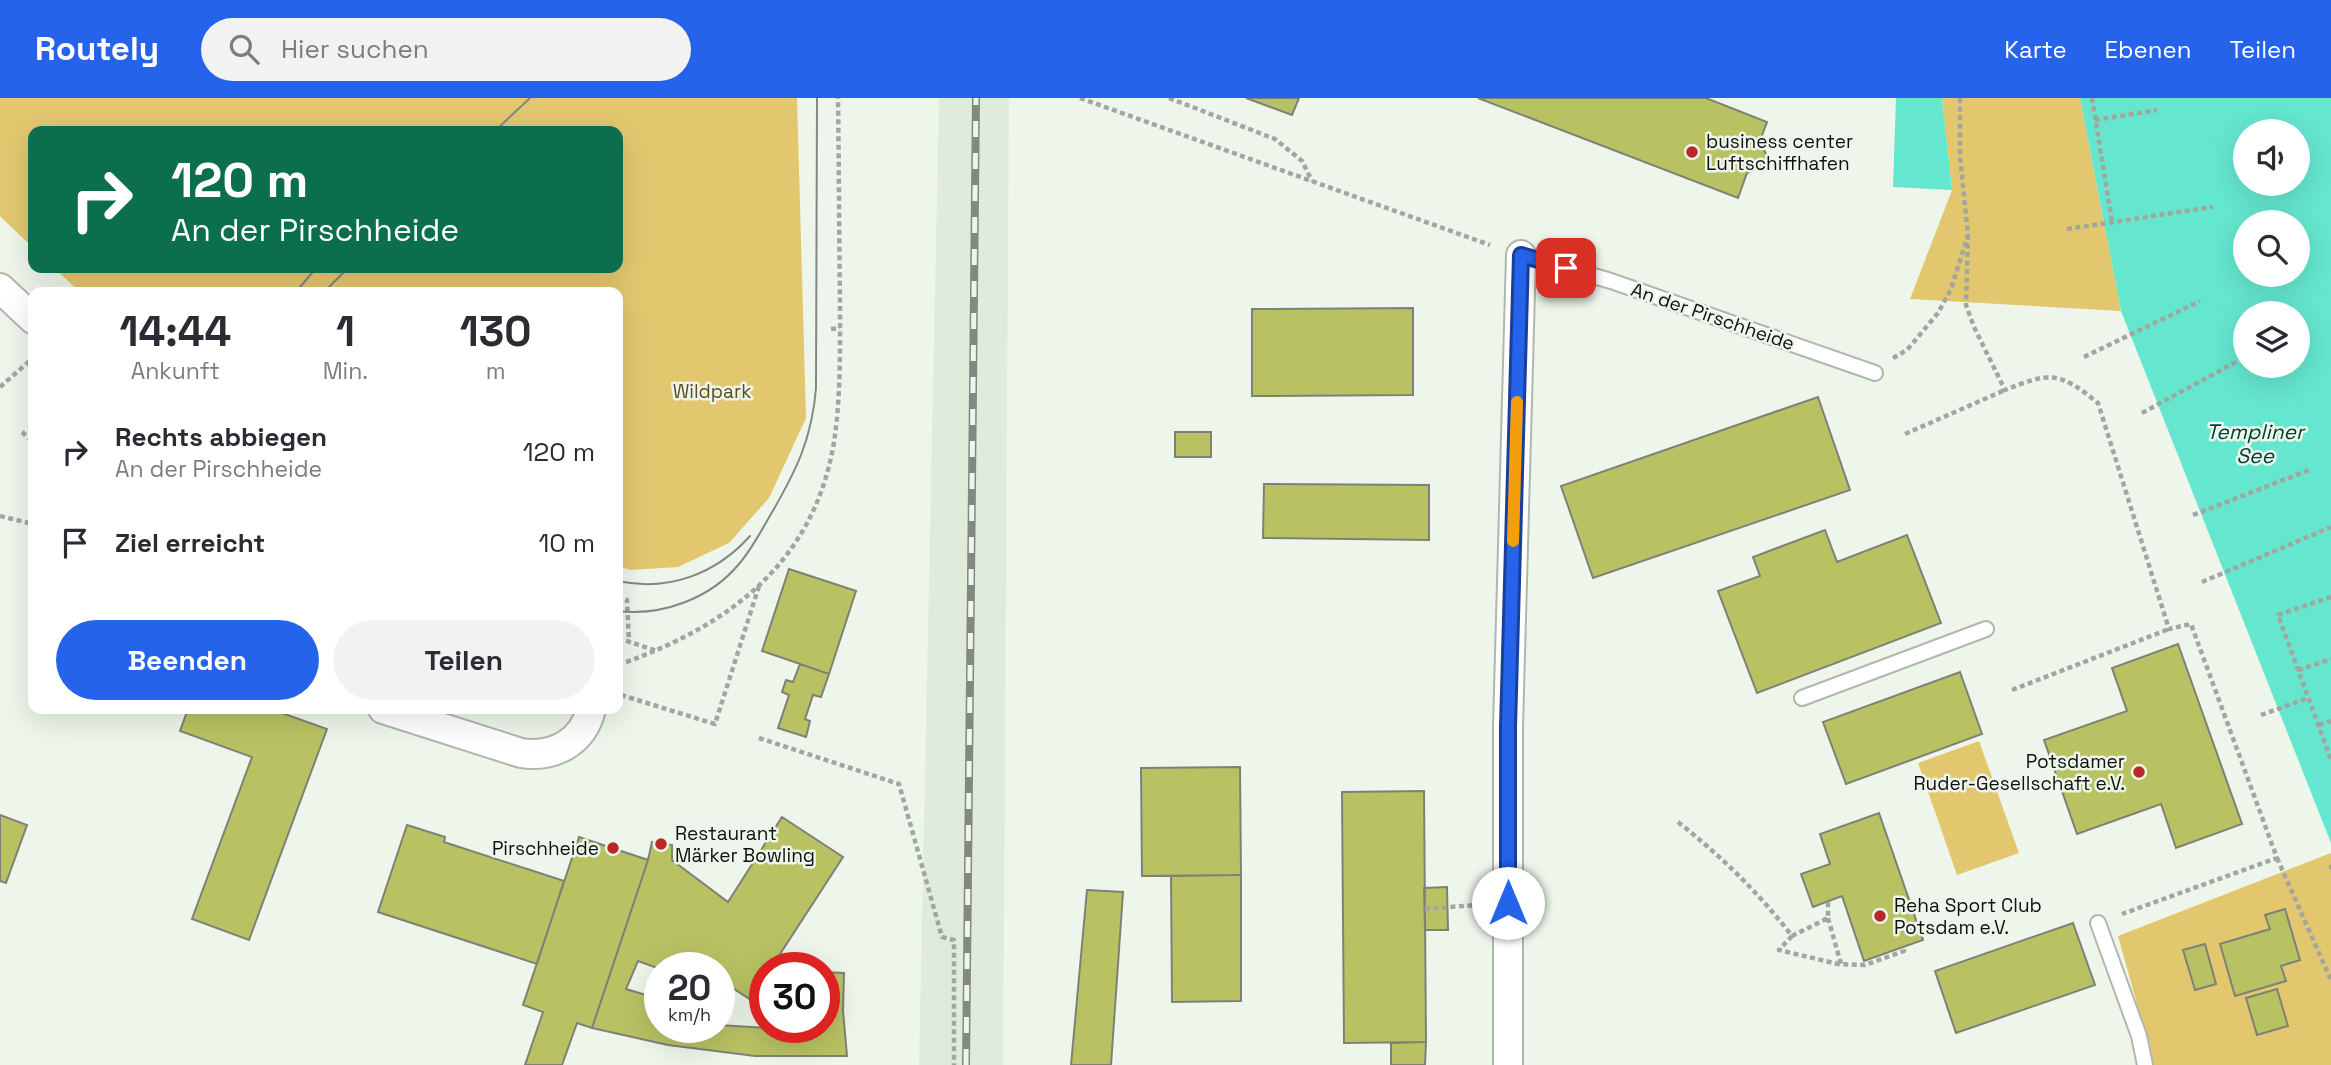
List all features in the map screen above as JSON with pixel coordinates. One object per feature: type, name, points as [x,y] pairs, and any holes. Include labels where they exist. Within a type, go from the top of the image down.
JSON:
[{"type":"street","points":[[1508,1065],[1508,727],[1521,255]]},
{"type":"street","points":[[0,288],[28,314]]},
{"type":"street","points":[[399,714],[521,753],[541,754],[569,744],[582,730],[589,714]]},
{"type":"lane","name":"An der Pirschheide","points":[[1521,255],[1611,281],[1875,373]]},
{"type":"lane","points":[[1802,698],[1986,629]]},
{"type":"lane","points":[[2098,923],[2139,1036],[2145,1065]]},
{"type":"path","points":[[623,664],[658,651],[718,620],[772,573],[815,506],[834,442],[837,404],[840,328],[838,98]]},
{"type":"path","points":[[1080,98],[1521,255]]},
{"type":"path","points":[[1169,98],[1275,139],[1302,161],[1312,181]]},
{"type":"path","points":[[1960,98],[1960,156],[1968,235],[1966,305],[2005,390]]},
{"type":"path","points":[[2091,98],[2112,222]]},
{"type":"path","points":[[2095,120],[2157,110]]},
{"type":"path","points":[[2067,229],[2213,207]]},
{"type":"path","points":[[1875,373],[1886,362],[1907,350],[1938,313],[1951,289],[1968,235]]},
{"type":"path","points":[[2084,358],[2200,301]]},
{"type":"path","points":[[831,329],[840,328]]},
{"type":"path","points":[[0,387],[28,362]]},
{"type":"path","points":[[2142,413],[2233,364]]},
{"type":"path","points":[[1905,434],[2039,376],[2058,378],[2079,387],[2098,403],[2169,629]]},
{"type":"path","points":[[22,432],[28,437]]},
{"type":"path","points":[[2193,515],[2309,470]]},
{"type":"path","points":[[0,516],[28,523]]},
{"type":"path","points":[[2202,582],[2331,527]]},
{"type":"path","points":[[623,696],[715,724],[759,586]]},
{"type":"path","points":[[2331,597],[2278,615],[2331,760]]},
{"type":"path","points":[[623,598],[627,600],[629,642]]},
{"type":"path","points":[[2012,690],[2169,629],[2191,624],[2277,858],[2331,980]]},
{"type":"path","points":[[623,640],[658,651]]},
{"type":"path","points":[[2298,670],[2331,659]]},
{"type":"path","points":[[2261,715],[2308,698]]},
{"type":"path","points":[[2318,725],[2331,721]]},
{"type":"path","points":[[759,738],[899,784],[942,937],[954,940],[954,1065]]},
{"type":"path","points":[[1678,821],[1725,860],[1769,906],[1792,936]]},
{"type":"path","points":[[2098,923],[2277,858]]},
{"type":"path","points":[[1828,902],[1828,918],[1841,964]]},
{"type":"path","points":[[1425,909],[1469,906]]},
{"type":"path","points":[[1828,918],[1792,936],[1779,950],[1841,964],[1866,965],[1904,951],[1902,947]]},
{"type":"shaded area","points":[[939,98],[1009,98],[1003,1065],[919,1065]]},
{"type":"green space","name":"Wildpark","points":[[0,98],[797,98],[806,418],[769,498],[729,543],[678,567],[630,570],[623,568],[623,287],[75,287],[59,273],[623,273],[623,126],[28,126],[28,243],[0,216]]},
{"type":"green space","points":[[1942,98],[2080,98],[2121,311],[1910,299],[1952,190]]},
{"type":"green space","points":[[1979,741],[2019,853],[1957,875],[1918,763]]},
{"type":"green space","points":[[2331,853],[2331,1065],[2154,1065],[2118,936]]},
{"type":"water","points":[[1896,98],[1942,98],[1952,190],[1893,187]]},
{"type":"water","name":"Templiner See","points":[[2080,98],[2331,98],[2331,843],[2121,311]]},
{"type":"building","points":[[1246,98],[1299,98],[1292,115]]},
{"type":"building","name":"business center Luftschiffhafen","points":[[1478,98],[1706,98],[1767,122],[1760,141],[1770,163],[1747,173],[1738,198]]},
{"type":"building","points":[[1413,308],[1413,395],[1252,396],[1252,309]]},
{"type":"building","points":[[1818,397],[1850,490],[1593,578],[1561,486]]},
{"type":"building","points":[[1175,432],[1211,432],[1211,457],[1175,457]]},
{"type":"building","points":[[1264,484],[1429,485],[1429,540],[1263,538]]},
{"type":"building","points":[[1825,530],[1837,562],[1907,535],[1941,623],[1757,693],[1718,591],[1760,576],[1753,557]]},
{"type":"building","points":[[789,569],[856,591],[829,674],[762,651]]},
{"type":"building","name":"Potsdamer Ruder-Gesellschaft e.V.","points":[[2178,644],[2242,824],[2176,848],[2161,804],[2077,834],[2044,740],[2127,711],[2112,668]]},
{"type":"building","points":[[800,664],[829,674],[821,697],[813,695],[805,719],[810,721],[806,737],[778,728],[789,695],[782,692],[786,680],[793,682]]},
{"type":"building","points":[[1960,672],[1982,734],[1846,784],[1823,722]]},
{"type":"building","points":[[186,714],[285,714],[327,729],[249,940],[192,919],[252,757],[180,731]]},
{"type":"building","points":[[1240,767],[1241,875],[1142,876],[1141,768]]},
{"type":"building","points":[[1424,791],[1426,1042],[1344,1043],[1342,792]]},
{"type":"building","points":[[1879,813],[1923,940],[1864,961],[1842,896],[1813,907],[1801,874],[1830,864],[1820,834]]},
{"type":"building","points":[[0,815],[27,825],[6,883],[0,881]]},
{"type":"building","points":[[782,817],[843,857],[781,952],[749,952],[749,999],[735,990],[735,952],[644,952],[644,963],[638,961],[626,989],[644,994],[644,1040],[592,1028],[652,842],[672,845],[672,860],[728,902]]},
{"type":"building","points":[[407,825],[445,837],[444,842],[564,881],[537,964],[378,912]]},
{"type":"building","points":[[579,837],[648,860],[592,1028],[577,1023],[562,1065],[525,1065],[543,1012],[523,1005]]},
{"type":"building","points":[[1241,875],[1241,1001],[1172,1002],[1171,876]]},
{"type":"building","points":[[1447,887],[1448,930],[1425,930],[1424,888]]},
{"type":"building","points":[[1087,890],[1123,892],[1111,1065],[1071,1065]]},
{"type":"building","points":[[2285,909],[2300,960],[2281,966],[2286,981],[2235,996],[2220,944],[2270,929],[2265,915]]},
{"type":"building","points":[[2073,923],[2095,985],[1956,1033],[1935,971]]},
{"type":"building","points":[[2205,944],[2216,984],[2195,990],[2183,950]]},
{"type":"building","points":[[840,973],[844,973],[843,1011],[847,1056],[755,1056],[659,1043],[735,1043],[735,1026],[749,1027],[749,1043],[840,1043]]},
{"type":"building","points":[[2277,989],[2288,1026],[2257,1035],[2246,998]]},
{"type":"building","points":[[1426,1042],[1425,1065],[1391,1065],[1391,1043]]},
{"type":"tram line","points":[[500,126],[530,98]]},
{"type":"tram line","points":[[623,611],[668,608],[700,596],[727,576],[756,540],[788,483],[807,439],[816,388],[817,98]]},
{"type":"tram line","points":[[300,287],[312,273]]},
{"type":"tram line","points":[[329,287],[343,273]]},
{"type":"tram line","points":[[623,582],[655,584],[690,577],[722,561],[750,536]]},
{"type":"railway","points":[[966,1065],[976,98]]},
{"type":"slow traffic","points":[[1513,541],[1517,402]]},
{"type":"place","name":"business center Luftschiffhafen","points":[[1692,152]]},
{"type":"place","name":"Potsdamer Ruder-Gesellschaft e.V.","points":[[2139,772]]},
{"type":"place","name":"Restaurant Märker Bowling","points":[[661,844]]},
{"type":"place","name":"Pirschheide","points":[[613,848]]},
{"type":"place","name":"Reha Sport Club Potsdam e.V.","points":[[1880,916]]},
{"type":"route","points":[[1508,903],[1508,727],[1521,255],[1566,268]]}]
